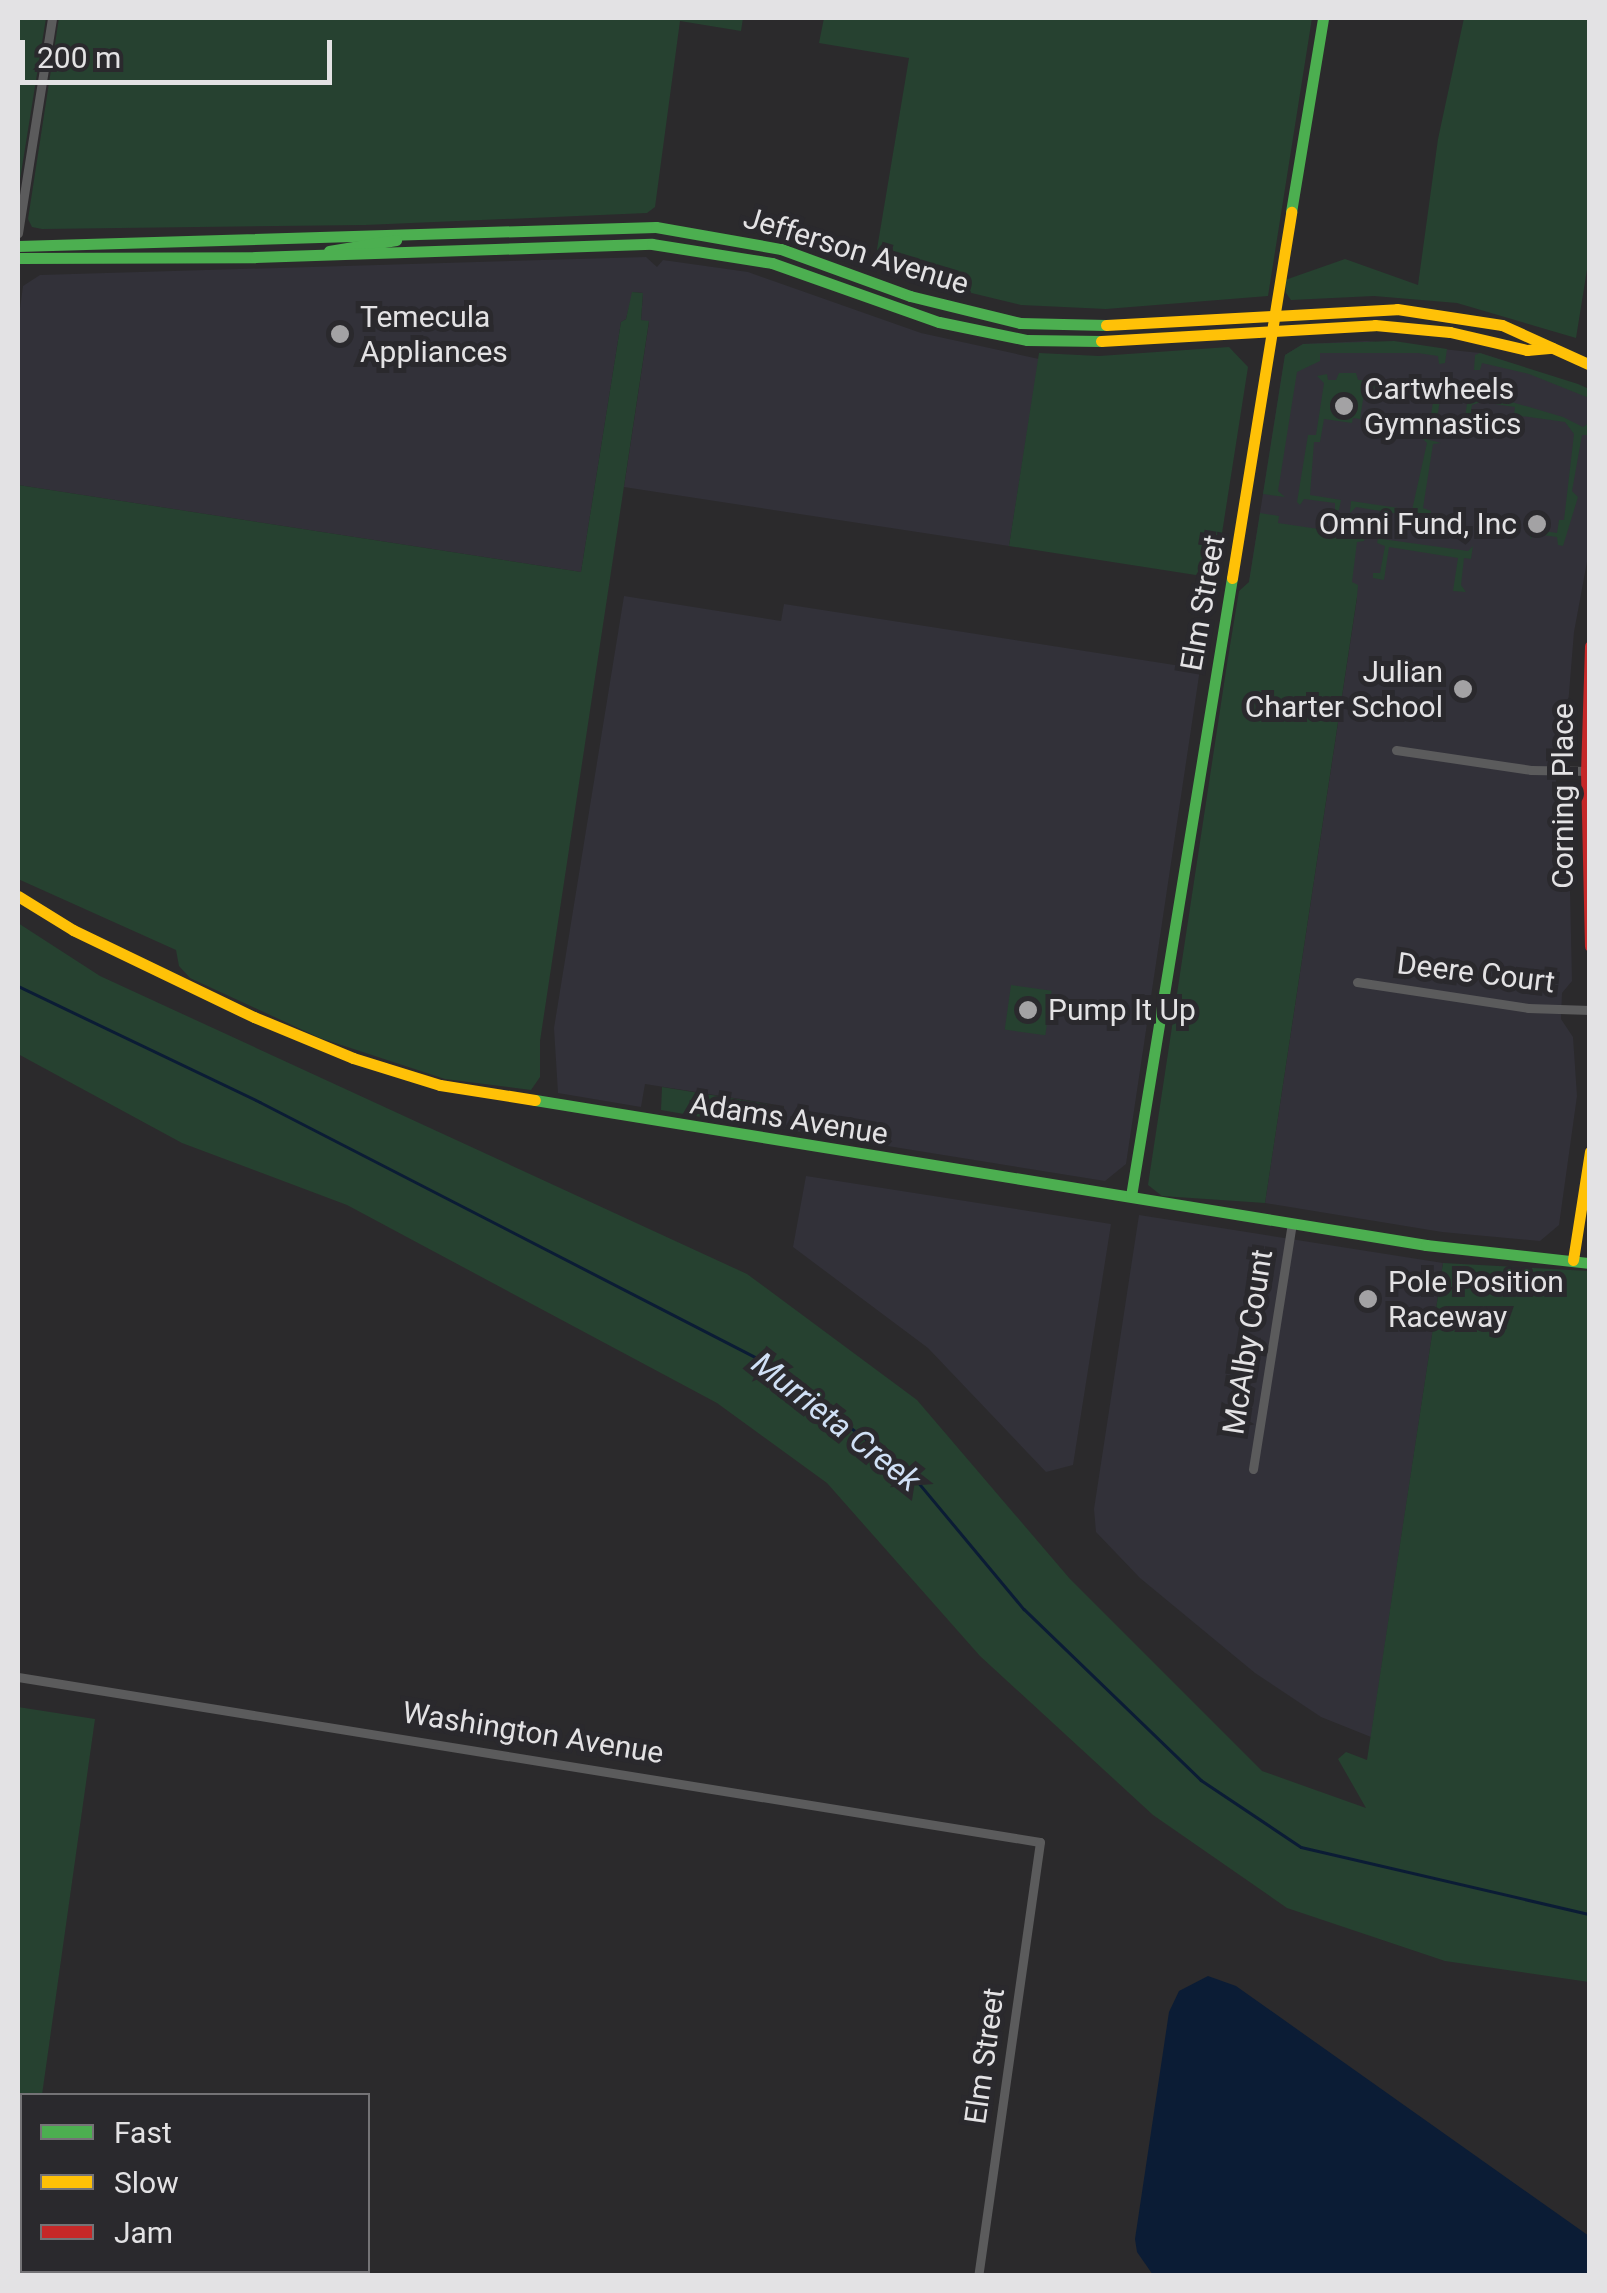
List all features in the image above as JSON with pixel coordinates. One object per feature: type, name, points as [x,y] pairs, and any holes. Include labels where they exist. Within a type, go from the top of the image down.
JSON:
[{"type":"main road","name":"Elm Street","points":[[1131,1196],[1323,18]]},
{"type":"main road","name":"Jefferson Avenue","points":[[18,246],[656,227],[714,234],[813,257],[928,301],[1020,323],[1116,326],[1274,313],[1397,309],[1453,315],[1530,334],[1590,365]]},
{"type":"main road","points":[[326,255],[338,246],[372,246],[413,234]]},
{"type":"main road","name":"Jefferson Avenue","points":[[18,258],[326,255],[625,243],[688,247],[772,263],[938,322],[1069,343],[1376,324],[1450,332],[1527,350],[1552,348]]},
{"type":"main road","points":[[938,322],[943,317],[992,325],[1020,323]]},
{"type":"main road","name":"Corning Place","points":[[1590,646],[1590,946]]},
{"type":"main road","name":"Adams Avenue","points":[[18,896],[73,930],[254,1018],[353,1058],[440,1085],[502,1099],[1434,1246],[1590,1263]]},
{"type":"main road","points":[[1573,1260],[1590,1150]]},
{"type":"street","points":[[18,233],[52,18]]},
{"type":"street","points":[[1396,750],[1531,770],[1588,771]]},
{"type":"street","name":"Deere Court","points":[[1357,982],[1528,1008],[1590,1010]]},
{"type":"street","name":"McAlby Count","points":[[1253,1469],[1292,1223]]},
{"type":"street","name":"Washington Avenue","points":[[18,1677],[1040,1842]]},
{"type":"street","name":"Elm Street","points":[[978,2276],[1040,1842]]},
{"type":"shaded area","points":[[646,257],[657,267],[663,260],[748,272],[921,333],[1039,359],[1009,546],[624,487],[649,322],[641,320],[643,293],[633,292],[626,319],[621,322],[581,572],[18,485],[18,323],[23,286],[40,275]]},
{"type":"shaded area","points":[[1367,341],[1480,353],[1589,389],[1589,551],[1574,632],[1565,742],[1555,760],[1556,782],[1568,799],[1572,981],[1562,993],[1561,1019],[1573,1037],[1577,1096],[1559,1225],[1540,1241],[1442,1232],[1265,1203],[1357,598],[1249,582],[1285,355],[1303,344]]},
{"type":"shaded area","points":[[624,596],[781,621],[784,604],[1200,669],[1126,1164],[1105,1181],[782,1129],[784,1106],[645,1084],[641,1107],[558,1093],[554,1028]]},
{"type":"shaded area","points":[[806,1176],[1111,1224],[1073,1465],[1046,1472],[928,1348],[793,1247]]},
{"type":"shaded area","points":[[1139,1215],[1443,1263],[1371,1737],[1321,1717],[1255,1673],[1140,1578],[1096,1532],[1094,1509]]},
{"type":"green space","points":[[18,18],[46,18],[18,192]]},
{"type":"green space","points":[[59,18],[743,18],[741,31],[680,21],[655,207],[647,213],[365,225],[42,229],[32,227],[28,219]]},
{"type":"green space","points":[[824,18],[1312,18],[1268,296],[1106,309],[1021,305],[926,282],[875,261],[909,58],[819,43]]},
{"type":"green space","points":[[1464,18],[1589,18],[1589,257],[1576,338],[1457,303],[1374,296],[1291,300],[1286,293],[1285,280],[1345,259],[1418,285],[1438,139]]},
{"type":"green space","points":[[632,292],[643,293],[641,320],[649,321],[540,1041],[540,1077],[531,1090],[445,1079],[320,1038],[190,978],[179,966],[176,950],[18,879],[18,485],[581,572],[621,322],[626,319]]},
{"type":"green space","points":[[1394,341],[1447,349],[1445,363],[1439,364],[1438,356],[1418,353],[1320,353],[1320,361],[1297,372],[1278,491],[1285,497],[1263,494],[1285,355],[1303,344]]},
{"type":"green space","points":[[1229,347],[1248,367],[1215,578],[1009,546],[1039,353],[1099,356]]},
{"type":"green space","points":[[1480,353],[1578,384],[1589,389],[1589,398],[1529,374],[1482,363],[1480,370],[1474,370],[1475,355]]},
{"type":"green space","points":[[1339,373],[1356,373],[1358,380],[1436,384],[1442,378],[1442,388],[1448,391],[1441,393],[1436,425],[1442,429],[1429,429],[1434,395],[1426,389],[1392,384],[1390,391],[1365,387],[1360,419],[1353,418],[1352,423],[1324,419],[1320,442],[1314,442],[1310,495],[1341,500],[1339,510],[1335,511],[1335,503],[1304,499],[1300,505],[1297,502],[1308,435],[1316,435],[1324,383],[1317,376],[1327,374],[1328,380],[1336,380]]},
{"type":"green space","points":[[1471,382],[1474,391],[1563,417],[1583,427],[1589,423],[1589,435],[1582,435],[1572,491],[1578,497],[1563,546],[1558,545],[1557,537],[1535,534],[1530,539],[1531,529],[1557,533],[1559,520],[1564,520],[1574,434],[1565,422],[1514,415],[1515,407],[1481,402],[1472,405],[1467,435],[1456,432],[1463,429],[1468,398],[1461,391],[1468,390]]},
{"type":"green space","points":[[1422,438],[1441,443],[1433,444],[1423,508],[1431,511],[1428,524],[1424,518],[1356,507],[1350,513],[1351,501],[1412,510],[1427,443]]},
{"type":"green space","points":[[1260,513],[1279,516],[1278,523],[1359,535],[1362,528],[1366,531],[1364,541],[1357,542],[1352,582],[1358,585],[1357,597],[1265,1203],[1162,1196],[1148,1185],[1239,591],[1249,582]]},
{"type":"green space","points":[[1380,531],[1382,539],[1468,551],[1473,546],[1471,559],[1464,558],[1461,585],[1466,592],[1453,591],[1458,558],[1389,547],[1384,580],[1373,578],[1373,573],[1380,573],[1385,546],[1377,543]]},
{"type":"green space","points":[[18,923],[100,976],[747,1274],[917,1400],[1070,1579],[1262,1771],[1366,1808],[1338,1759],[1346,1752],[1367,1760],[1443,1263],[1589,1271],[1589,1982],[1445,1961],[1287,1908],[1153,1815],[980,1656],[827,1483],[717,1403],[347,1205],[182,1143],[18,1054]]},
{"type":"green space","name":"Pump It Up","points":[[1011,985],[1052,991],[1045,1035],[1005,1030]]},
{"type":"green space","points":[[662,1087],[767,1104],[764,1124],[758,1127],[661,1110]]},
{"type":"green space","points":[[18,1707],[95,1719],[42,2093],[20,2093],[18,2268]]},
{"type":"water","points":[[1208,1976],[1236,1986],[1589,2236],[1589,2275],[1153,2275],[1137,2252],[1135,2239],[1169,2012],[1179,1991]]},
{"type":"waterway","name":"Murrieta Creek","points":[[18,986],[260,1102],[757,1358],[908,1470],[1024,1609],[1201,1780],[1301,1847],[1590,1914]]},
{"type":"traffic: fast","points":[[1291,212],[1323,18]]},
{"type":"traffic: fast","points":[[18,246],[656,227],[781,249],[910,296],[1020,323],[1106,325]]},
{"type":"traffic: fast","points":[[329,251],[396,240]]},
{"type":"traffic: fast","points":[[18,258],[255,257],[652,244],[772,263],[939,322],[1027,340],[1101,341]]},
{"type":"traffic: fast","points":[[1131,1196],[1232,578]]},
{"type":"traffic: fast","points":[[535,1100],[1426,1245],[1590,1263]]},
{"type":"traffic: slow","points":[[1232,578],[1291,212]]},
{"type":"traffic: slow","points":[[1106,325],[1397,309],[1502,325],[1590,365]]},
{"type":"traffic: slow","points":[[1101,341],[1375,325],[1450,332],[1527,350],[1552,348]]},
{"type":"traffic: slow","points":[[18,896],[73,930],[254,1017],[353,1058],[440,1085],[535,1100]]},
{"type":"traffic: slow","points":[[1573,1260],[1590,1151]]},
{"type":"traffic: jam","points":[[1590,646],[1586,771],[1590,946]]},
{"type":"place","name":"Temecula Appliances","points":[[340,334]]},
{"type":"place","name":"Cartwheels Gymnastics","points":[[1344,406]]},
{"type":"place","name":"Omni Fund, Inc","points":[[1537,524]]},
{"type":"place","name":"Julian Charter School","points":[[1463,689]]},
{"type":"place","name":"Pump It Up","points":[[1028,1010]]},
{"type":"place","name":"Pole Position Raceway","points":[[1368,1299]]}]
